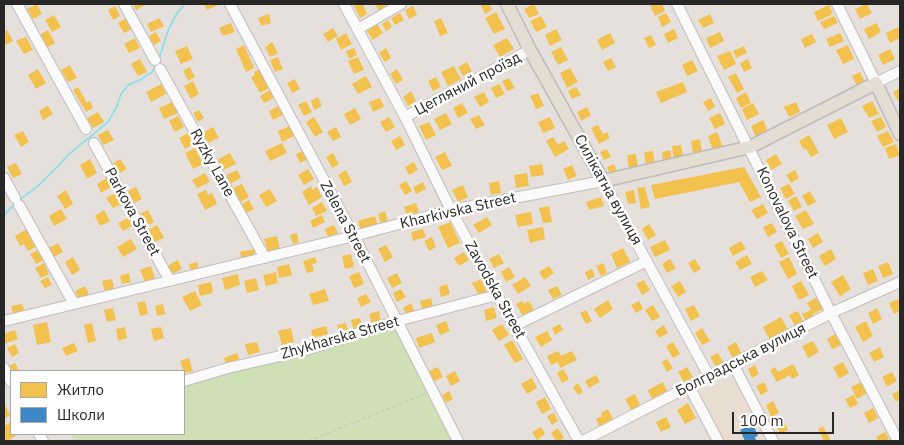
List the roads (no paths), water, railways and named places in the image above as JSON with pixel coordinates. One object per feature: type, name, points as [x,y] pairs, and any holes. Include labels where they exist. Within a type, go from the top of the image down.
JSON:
[{"type":"main road","name":"Силікатна вулиця","points":[[507,4],[530,50],[603,181]]},
{"type":"main road","name":"Kharkivska Street","points":[[603,181],[750,147],[876,83]]},
{"type":"main road","points":[[876,83],[900,134]]},
{"type":"street","points":[[17,4],[86,129]]},
{"type":"street","name":"Ryzky Lane","points":[[124,4],[265,258]]},
{"type":"street","name":"Zelena Street","points":[[230,4],[354,236],[458,441]]},
{"type":"street","name":"Zavodska Street","points":[[344,4],[497,295],[579,441]]},
{"type":"street","points":[[358,29],[401,4]]},
{"type":"street","name":"Konovalova Street","points":[[677,4],[898,441]]},
{"type":"street","points":[[837,4],[876,83]]},
{"type":"street","name":"Цегляний проїзд","points":[[405,118],[530,50]]},
{"type":"street","name":"Kharkivska Street","points":[[876,83],[900,71]]},
{"type":"street","name":"Parkova Street","points":[[94,143],[170,281]]},
{"type":"street","points":[[4,178],[74,304]]},
{"type":"street","name":"Kharkivska Street","points":[[4,320],[265,258],[452,210],[603,181]]},
{"type":"street","name":"Силікатна вулиця","points":[[603,181],[709,376]]},
{"type":"street","points":[[514,326],[647,261]]},
{"type":"street","name":"Болградська вулиця","points":[[583,441],[832,313],[900,282]]},
{"type":"street","name":"Zhykharska Street","points":[[185,381],[228,368],[306,350],[397,321],[497,295]]},
{"type":"street","points":[[733,364],[773,441]]},
{"type":"street","points":[[4,368],[10,380]]},
{"type":"street","points":[[689,386],[718,441]]},
{"type":"waterway","points":[[159,59],[175,16],[185,4]]},
{"type":"waterway","points":[[18,201],[38,186],[68,155],[108,122],[121,94],[128,85],[152,72],[157,63]]},
{"type":"waterway","points":[[4,215],[15,204]]}]
